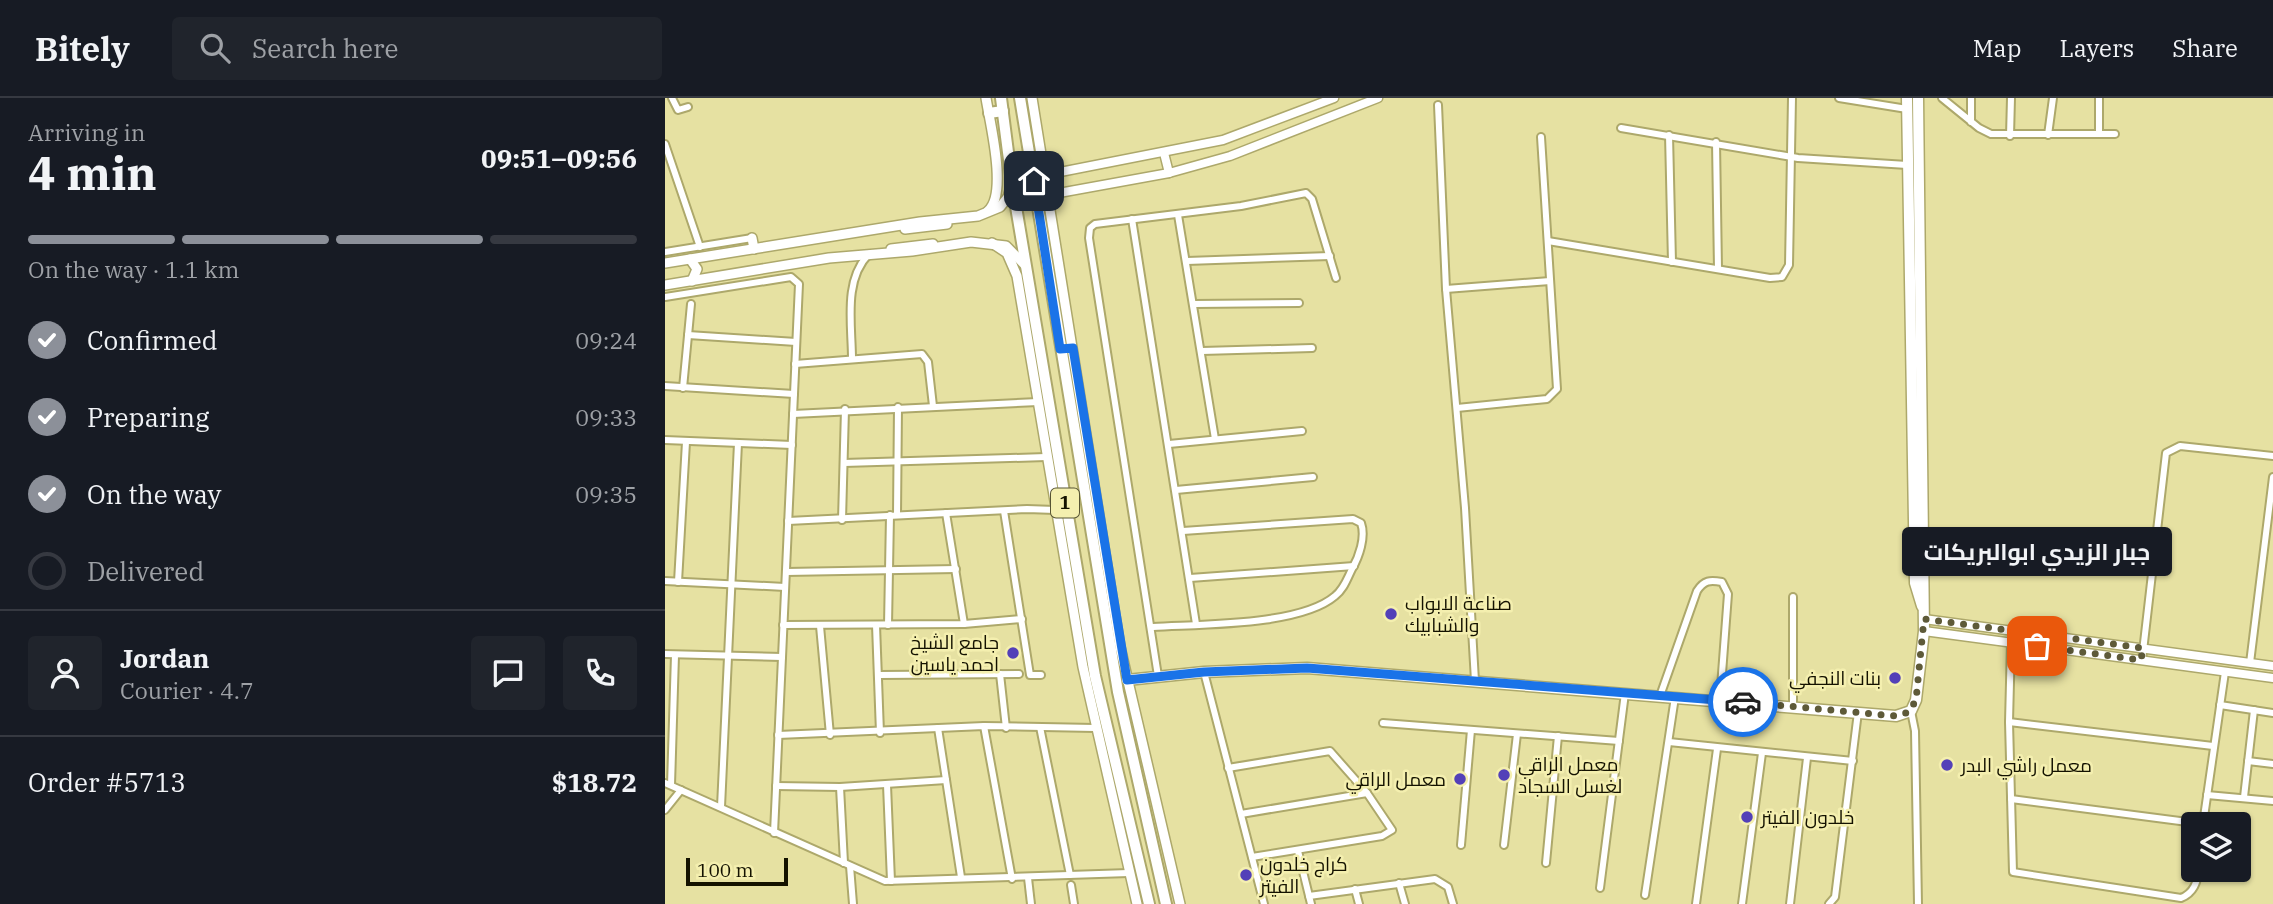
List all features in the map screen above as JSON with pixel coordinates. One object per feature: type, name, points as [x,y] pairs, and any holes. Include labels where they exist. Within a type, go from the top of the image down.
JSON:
[{"type":"highway","name":"1","points":[[1001,98],[1026,269],[1034,348],[1083,640],[1109,766],[1149,904]]},
{"type":"highway","name":"1","points":[[1020,98],[1060,349],[1125,687],[1135,776],[1166,904]]},
{"type":"highway","points":[[989,114],[1003,111]]},
{"type":"highway","points":[[1060,349],[1073,348]]},
{"type":"highway","points":[[1135,776],[1148,773]]},
{"type":"highway","points":[[1136,854],[1153,852]]},
{"type":"main road","points":[[984,214],[995,204],[998,185],[986,98]]},
{"type":"main road","points":[[1032,98],[1125,687],[1180,904]]},
{"type":"main road","points":[[1125,687],[1158,677],[1204,672],[1307,668],[1896,716],[1912,710],[1916,700],[1924,631],[1918,98]]},
{"type":"main road","points":[[1907,104],[1915,583],[1924,614]]},
{"type":"main road","points":[[665,263],[984,214],[1004,203],[1012,183]]},
{"type":"main road","points":[[752,238],[754,248]]},
{"type":"main road","points":[[992,243],[1007,253],[1014,268],[1034,348],[1046,457],[1083,640],[1095,728],[1109,766],[1137,904]]},
{"type":"main road","points":[[665,285],[883,251],[912,251],[941,245],[992,243],[1012,250],[1026,269]]},
{"type":"main road","points":[[689,259],[697,269],[692,281]]},
{"type":"street","points":[[672,98],[678,110],[688,107]]},
{"type":"street","points":[[1045,176],[1231,137],[1334,98]]},
{"type":"street","points":[[1048,195],[1169,173],[1245,152],[1378,98]]},
{"type":"street","points":[[1548,241],[1770,278],[1778,278],[1787,273],[1792,98]]},
{"type":"street","points":[[1839,98],[1907,104]]},
{"type":"street","points":[[1942,98],[1984,131],[2010,136],[2115,134]]},
{"type":"street","points":[[1971,98],[1971,122]]},
{"type":"street","points":[[2010,136],[2011,98]]},
{"type":"street","points":[[2048,135],[2053,98]]},
{"type":"street","points":[[2099,98],[2099,134]]},
{"type":"street","points":[[1438,105],[1446,289],[1457,408],[1475,681]]},
{"type":"street","points":[[1621,128],[1792,156],[1907,165]]},
{"type":"street","points":[[1669,135],[1672,262]]},
{"type":"street","points":[[1457,408],[1547,399],[1555,393],[1557,381],[1541,137]]},
{"type":"street","points":[[1716,142],[1718,269]]},
{"type":"street","points":[[665,144],[699,247]]},
{"type":"street","points":[[1164,153],[1169,173]]},
{"type":"street","points":[[1158,677],[1153,627],[1089,238],[1090,228],[1095,224],[1178,215],[1306,193],[1312,199],[1336,278]]},
{"type":"street","points":[[1178,215],[1215,439]]},
{"type":"street","points":[[1132,219],[1177,490],[1196,624]]},
{"type":"street","points":[[665,252],[752,238]]},
{"type":"street","points":[[852,359],[853,284],[860,264],[870,253]]},
{"type":"street","points":[[1187,261],[1330,256]]},
{"type":"street","points":[[665,297],[793,278],[799,287],[774,833]]},
{"type":"street","points":[[1446,289],[1550,281]]},
{"type":"street","points":[[1193,304],[1299,303]]},
{"type":"street","points":[[683,388],[691,304]]},
{"type":"street","points":[[688,335],[796,342]]},
{"type":"street","points":[[1202,351],[1312,348]]},
{"type":"street","points":[[796,364],[922,354],[928,362],[933,406]]},
{"type":"street","points":[[665,386],[794,394]]},
{"type":"street","points":[[793,414],[845,409],[1038,402]]},
{"type":"street","points":[[888,625],[889,569],[898,462],[898,407]]},
{"type":"street","points":[[842,520],[845,409]]},
{"type":"street","points":[[1169,444],[1302,431]]},
{"type":"street","points":[[665,440],[792,445]]},
{"type":"street","points":[[678,582],[686,442]]},
{"type":"street","points":[[721,807],[738,443]]},
{"type":"street","points":[[2141,660],[2166,453],[2180,446],[2273,456]]},
{"type":"street","points":[[844,463],[1046,457]]},
{"type":"street","points":[[1177,490],[1314,477]]},
{"type":"street","points":[[2250,663],[2273,477]]},
{"type":"street","points":[[788,521],[1055,510]]},
{"type":"street","points":[[1005,511],[1030,675],[1041,675]]},
{"type":"street","points":[[946,513],[964,624]]},
{"type":"street","points":[[1153,627],[1306,612],[1337,595],[1345,586],[1354,566],[1363,530],[1361,523],[1353,519],[1183,531]]},
{"type":"street","points":[[2263,556],[2273,558]]},
{"type":"street","points":[[1190,578],[1354,566]]},
{"type":"street","points":[[786,572],[956,569]]},
{"type":"street","points":[[665,581],[785,587]]},
{"type":"street","points":[[1660,696],[1697,591],[1702,584],[1711,581],[1722,582],[1728,594],[1720,700]]},
{"type":"street","points":[[1793,597],[1793,706]]},
{"type":"street","points":[[1924,614],[2273,666]]},
{"type":"street","points":[[783,625],[964,624],[1022,619]]},
{"type":"street","points":[[876,625],[880,733]]},
{"type":"street","points":[[820,626],[830,735]]},
{"type":"street","points":[[1924,631],[2273,678]]},
{"type":"street","points":[[2011,642],[2009,722],[2013,872],[2181,898],[2187,896],[2197,882]]},
{"type":"street","points":[[665,654],[782,657]]},
{"type":"street","points":[[675,655],[668,784],[847,865],[891,881],[1129,873]]},
{"type":"street","points":[[2205,812],[2225,671]]},
{"type":"street","points":[[1204,672],[1264,904]]},
{"type":"street","points":[[1000,674],[1006,728]]},
{"type":"street","points":[[878,675],[1019,674]]},
{"type":"street","points":[[1600,888],[1625,693]]},
{"type":"street","points":[[1645,895],[1675,697]]},
{"type":"street","points":[[2220,705],[2273,713]]},
{"type":"street","points":[[665,707],[673,707]]},
{"type":"street","points":[[1912,710],[1915,731],[1919,904]]},
{"type":"street","points":[[2244,797],[2254,710]]},
{"type":"street","points":[[1829,904],[1835,897],[1858,712]]},
{"type":"street","points":[[2009,722],[2213,746]]},
{"type":"street","points":[[1383,723],[1619,741]]},
{"type":"street","points":[[778,735],[880,733],[984,726],[1095,728]]},
{"type":"street","points":[[984,726],[1012,879]]},
{"type":"street","points":[[1040,727],[1070,875]]},
{"type":"street","points":[[938,728],[961,877]]},
{"type":"street","points":[[1461,845],[1471,730]]},
{"type":"street","points":[[1504,845],[1517,734]]},
{"type":"street","points":[[1546,863],[1558,736]]},
{"type":"street","points":[[1669,742],[1853,761]]},
{"type":"street","points":[[1696,904],[1717,749]]},
{"type":"street","points":[[1228,768],[1330,751],[1367,793],[1388,822],[1391,833],[1252,857]]},
{"type":"street","points":[[1742,904],[1762,753]]},
{"type":"street","points":[[1790,904],[1807,758]]},
{"type":"street","points":[[2248,761],[2273,764]]},
{"type":"street","points":[[776,786],[840,787],[946,780]]},
{"type":"street","points":[[887,785],[891,881]]},
{"type":"street","points":[[840,787],[852,904]]},
{"type":"street","points":[[665,810],[681,790]]},
{"type":"street","points":[[1241,814],[1367,793]]},
{"type":"street","points":[[2207,795],[2273,801]]},
{"type":"street","points":[[2011,799],[2181,821]]},
{"type":"street","points":[[1298,851],[1311,904]]},
{"type":"street","points":[[1028,878],[1031,904]]},
{"type":"street","points":[[1309,896],[1441,880],[1448,887],[1453,904]]},
{"type":"street","points":[[1399,883],[1405,904]]},
{"type":"street","points":[[1071,885],[1074,904]]},
{"type":"street","points":[[1355,889],[1359,904]]},
{"type":"way so far","points":[[1743,702],[1896,716],[1909,712],[1916,700],[1924,619],[2143,648],[2141,660],[2037,646]]},
{"type":"place","name":"صناعة الابواب والشبابيك","points":[[1391,614]]},
{"type":"place","name":"جبار الزيدي ابوالبريكات","points":[[2037,646]]},
{"type":"place","name":"جامع الشيخ احمد ياسين","points":[[1013,653]]},
{"type":"place","name":"بنات النجفي","points":[[1895,678]]},
{"type":"place","name":"معمل راشي البدر","points":[[1947,765]]},
{"type":"place","name":"معمل الراقي لغسل السجاد","points":[[1504,775]]},
{"type":"place","name":"معمل الراقي","points":[[1460,779]]},
{"type":"place","name":"خلدون الفيتر","points":[[1747,817]]},
{"type":"place","name":"كراج خلدون الفيتر","points":[[1246,875]]},
{"type":"route","points":[[1034,181],[1060,349],[1073,348],[1127,680],[1204,672],[1307,668],[1743,702]]}]
